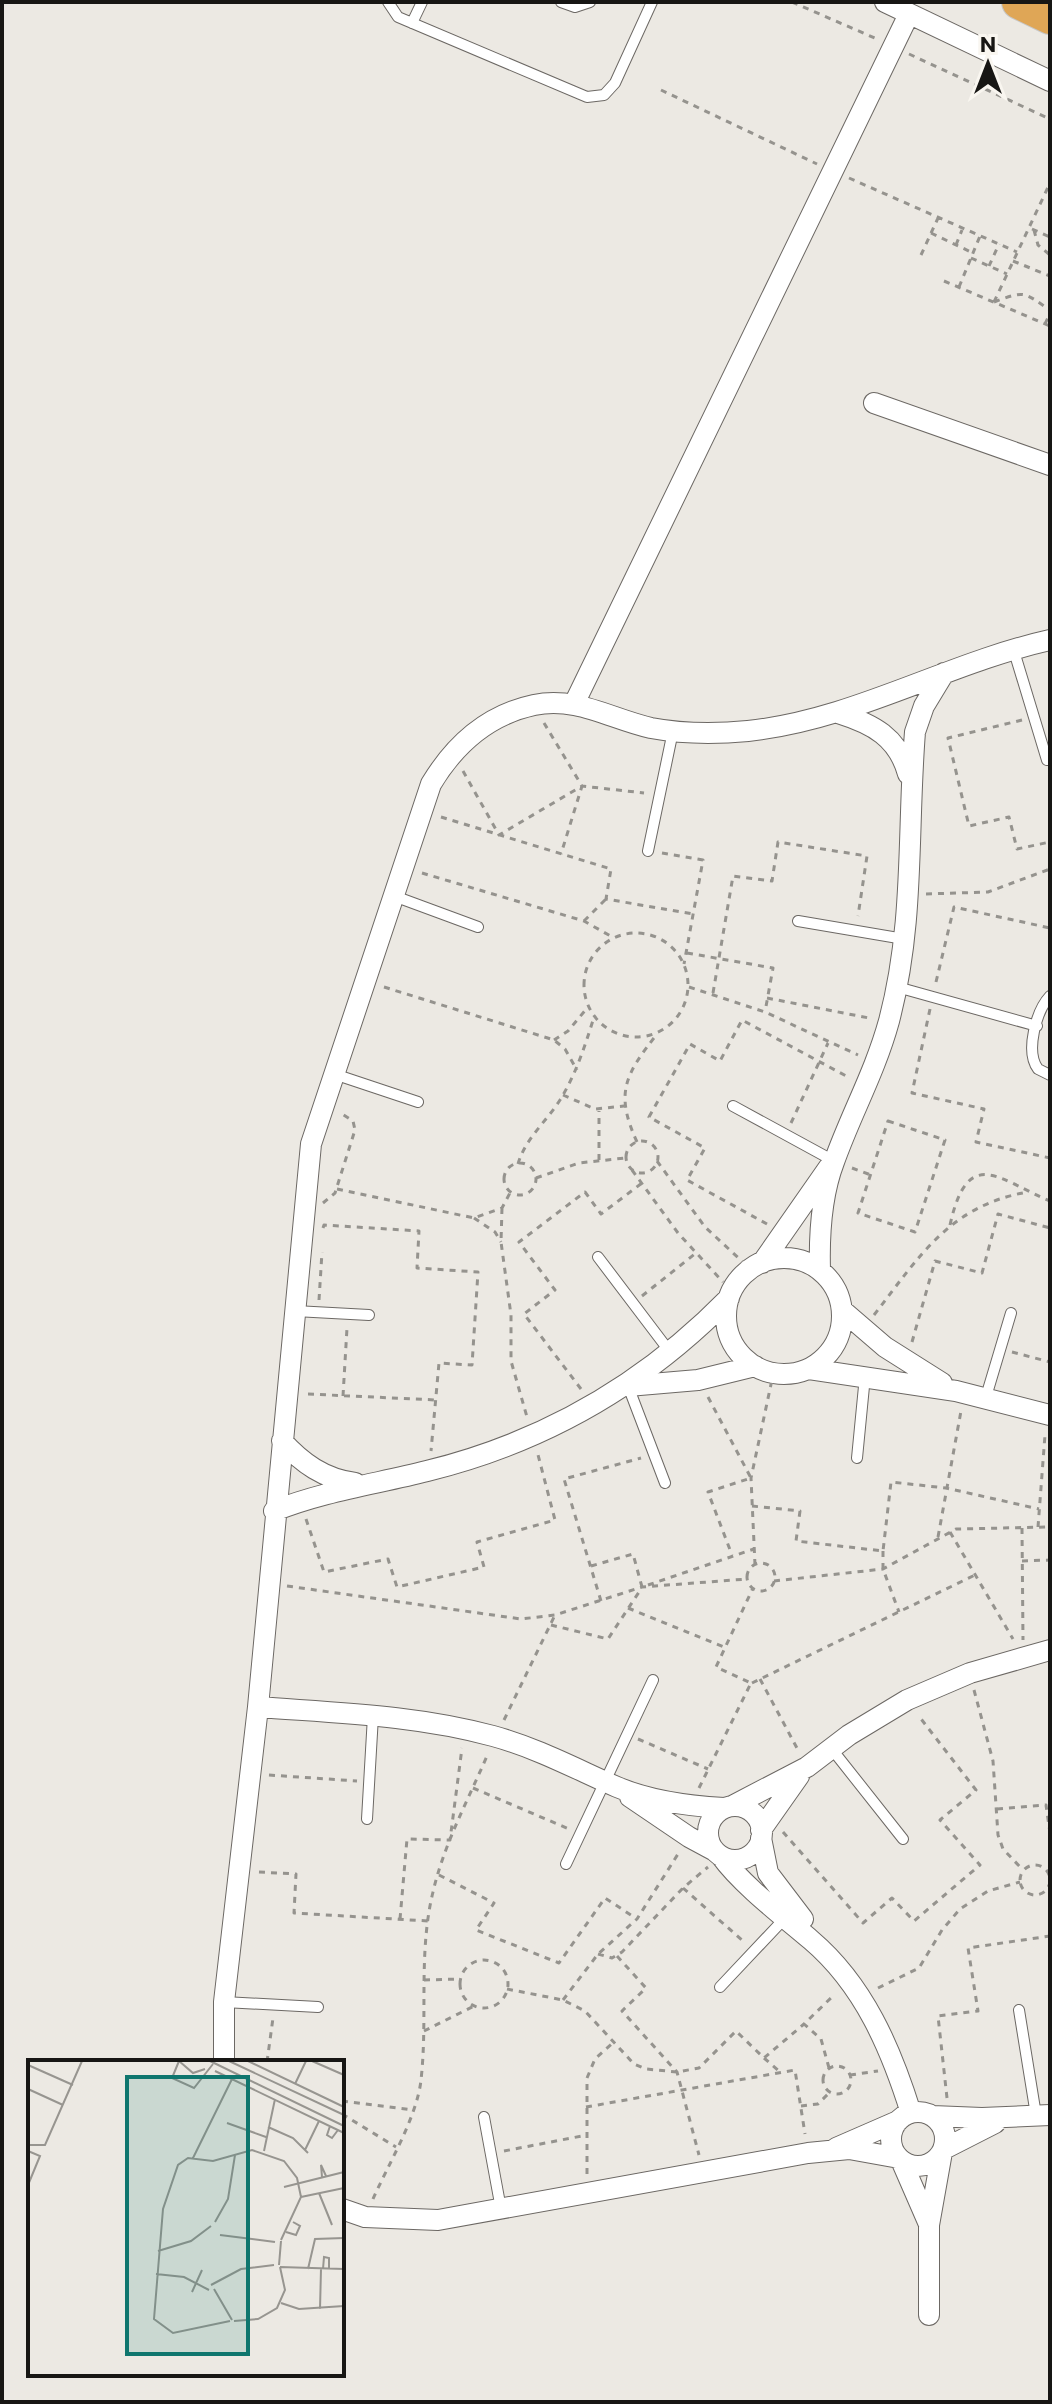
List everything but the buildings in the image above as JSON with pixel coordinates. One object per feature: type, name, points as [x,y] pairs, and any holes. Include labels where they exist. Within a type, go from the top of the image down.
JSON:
[{"type":"highway","points":[[1019,2],[1050,17]]},
{"type":"street","points":[[885,2],[1050,81]]},
{"type":"street","points":[[574,704],[909,14]]},
{"type":"street","points":[[874,403],[1050,465]]},
{"type":"street","points":[[224,2060],[224,2002],[258,1707],[267,1584],[311,1144],[323,1100],[431,784],[452,753],[484,725],[533,705],[574,704],[673,731],[747,731],[838,713],[1013,648],[1050,640]]},
{"type":"street","points":[[820,1270],[822,1213],[834,1161],[876,1063],[897,987],[910,894],[915,732],[924,706],[944,673]]},
{"type":"street","points":[[838,713],[869,724],[891,739],[905,761],[914,797]]},
{"type":"street","points":[[274,1511],[312,1497],[429,1471],[500,1449],[595,1407],[671,1353],[731,1294],[756,1266],[834,1161]]},
{"type":"street","points":[[756,1266],[786,1258],[820,1270],[835,1288],[842,1310],[835,1345],[809,1369]]},
{"type":"street","points":[[731,1294],[726,1320],[732,1342],[764,1370]]},
{"type":"street","points":[[842,1310],[907,1363],[960,1392]]},
{"type":"street","points":[[628,1386],[764,1370],[809,1369],[960,1392],[1049,1415]]},
{"type":"street","points":[[282,1441],[296,1456],[331,1478],[371,1484]]},
{"type":"street","points":[[718,1853],[708,1827],[728,1807],[807,1767],[897,1706],[970,1673],[1050,1650]]},
{"type":"street","points":[[258,1707],[373,1716],[464,1729],[496,1737],[612,1784],[690,1806],[748,1809],[760,1822],[768,1873],[807,1924],[821,1950]]},
{"type":"street","points":[[718,1853],[746,1857],[807,1767]]},
{"type":"street","points":[[612,1784],[689,1837],[718,1853],[821,1950],[854,1988],[897,2069],[905,2117],[892,2143],[929,2225]]},
{"type":"street","points":[[832,2150],[905,2117],[1015,2118],[1043,2115]]},
{"type":"street","points":[[929,2315],[929,2225],[943,2150],[941,2117]]},
{"type":"street","points":[[344,2210],[365,2217],[438,2220],[832,2150],[866,2151],[909,2164],[928,2164],[943,2150],[978,2130],[1015,2118]]},
{"type":"lane","points":[[388,2],[398,17],[587,97],[596,97],[615,83],[652,2]]},
{"type":"lane","points":[[412,23],[422,2]]},
{"type":"lane","points":[[561,2],[575,7],[590,2]]},
{"type":"lane","points":[[1013,648],[1047,760]]},
{"type":"lane","points":[[648,851],[673,731]]},
{"type":"lane","points":[[394,896],[478,927]]},
{"type":"lane","points":[[798,921],[904,939]]},
{"type":"lane","points":[[897,987],[1037,1026]]},
{"type":"lane","points":[[1050,996],[1037,1026],[1033,1062],[1050,1075]]},
{"type":"lane","points":[[332,1074],[418,1102]]},
{"type":"lane","points":[[733,1106],[834,1161]]},
{"type":"lane","points":[[598,1257],[671,1353]]},
{"type":"lane","points":[[295,1311],[369,1315]]},
{"type":"lane","points":[[985,1400],[1011,1313]]},
{"type":"lane","points":[[857,1458],[865,1376]]},
{"type":"lane","points":[[628,1386],[665,1483]]},
{"type":"lane","points":[[566,1864],[580,1834],[612,1784],[627,1734],[653,1680]]},
{"type":"lane","points":[[367,1819],[373,1716]]},
{"type":"lane","points":[[831,1748],[903,1839]]},
{"type":"lane","points":[[720,1987],[786,1917]]},
{"type":"lane","points":[[224,2002],[318,2007]]},
{"type":"lane","points":[[1019,2010],[1043,2115]]},
{"type":"lane","points":[[484,2117],[501,2209]]},
{"type":"path","points":[[792,2],[1050,119]]},
{"type":"path","points":[[994,302],[1050,183]]},
{"type":"path","points":[[921,255],[938,218]]},
{"type":"path","points":[[956,245],[963,228]]},
{"type":"path","points":[[1031,229],[1050,237]]},
{"type":"path","points":[[1031,229],[1038,245],[1050,255]]},
{"type":"path","points":[[931,233],[1007,274]]},
{"type":"path","points":[[959,287],[980,236]]},
{"type":"path","points":[[989,266],[999,244]]},
{"type":"path","points":[[1013,261],[1050,276]]},
{"type":"path","points":[[944,281],[1048,325],[1050,312],[1028,293],[994,302]]},
{"type":"path","points":[[533,705],[582,786],[561,854]]},
{"type":"path","points":[[1034,717],[948,738],[969,826],[1009,817],[1017,849],[1050,842]]},
{"type":"path","points":[[452,753],[499,835]]},
{"type":"path","points":[[499,835],[582,786],[660,795]]},
{"type":"path","points":[[422,811],[611,869],[606,899],[584,921]]},
{"type":"path","points":[[713,993],[733,876],[772,881],[778,842],[867,856],[855,931]]},
{"type":"path","points":[[637,1142],[624,1106],[627,1077],[658,1033],[683,1009],[689,987],[684,964],[703,860],[648,851]]},
{"type":"path","points":[[403,867],[584,921],[614,938]]},
{"type":"path","points":[[910,894],[988,892],[1050,869]]},
{"type":"path","points":[[606,899],[693,914]]},
{"type":"path","points":[[1050,928],[954,907],[912,1093],[984,1109],[976,1142],[1050,1158]]},
{"type":"path","points":[[658,1033],[623,1036],[594,1017],[588,1007],[583,984],[589,961],[614,938],[637,933],[660,939],[684,964]]},
{"type":"path","points":[[687,953],[773,968],[765,1012]]},
{"type":"path","points":[[364,981],[554,1040],[565,1049],[577,1070]]},
{"type":"path","points":[[689,987],[765,1012],[876,1063]]},
{"type":"path","points":[[767,998],[889,1021]]},
{"type":"path","points":[[554,1040],[568,1031],[588,1007]]},
{"type":"path","points":[[337,1189],[474,1218],[495,1232],[501,1242],[502,1208],[511,1191],[505,1175],[518,1164],[523,1147],[563,1095],[577,1070],[594,1017]]},
{"type":"path","points":[[786,1134],[828,1043]]},
{"type":"path","points":[[563,1095],[599,1110],[624,1106]]},
{"type":"path","points":[[304,1204],[327,1202],[337,1189],[355,1126],[323,1100]]},
{"type":"path","points":[[599,1110],[599,1160]]},
{"type":"path","points":[[888,1121],[945,1140],[915,1232],[858,1213],[871,1175],[888,1121]]},
{"type":"path","points":[[731,1294],[632,1170],[626,1158],[628,1148],[637,1142],[653,1145],[657,1161],[705,1227],[756,1266]]},
{"type":"path","points":[[511,1191],[528,1193],[536,1178],[599,1160],[626,1158]]},
{"type":"path","points":[[632,1170],[644,1172],[657,1161]]},
{"type":"path","points":[[518,1164],[530,1167],[536,1178]]},
{"type":"path","points":[[950,1225],[958,1193],[972,1179],[1001,1175],[1050,1201]]},
{"type":"path","points":[[595,1407],[524,1314],[555,1290],[519,1242],[585,1192],[601,1214],[642,1183]]},
{"type":"path","points":[[863,1329],[922,1253],[950,1225],[987,1202],[1028,1192]]},
{"type":"path","points":[[474,1218],[502,1208]]},
{"type":"path","points":[[907,1363],[935,1261],[982,1273],[998,1214],[1050,1228]]},
{"type":"path","points":[[318,1312],[324,1225],[419,1231],[417,1268],[478,1272],[472,1365],[439,1363],[429,1471]]},
{"type":"path","points":[[632,1304],[696,1253]]},
{"type":"path","points":[[343,1396],[348,1314]]},
{"type":"path","points":[[1001,1348],[1050,1362]]},
{"type":"path","points":[[747,1579],[755,1565],[751,1478],[764,1370]]},
{"type":"path","points":[[698,1380],[751,1478]]},
{"type":"path","points":[[287,1392],[436,1400]]},
{"type":"path","points":[[938,1537],[960,1392]]},
{"type":"path","points":[[1038,1527],[1049,1415]]},
{"type":"path","points":[[601,1601],[564,1479],[654,1454]]},
{"type":"path","points":[[732,1556],[708,1492],[751,1478]]},
{"type":"path","points":[[900,1613],[883,1569],[891,1482],[946,1488],[1039,1509]]},
{"type":"path","points":[[752,1506],[800,1511],[796,1541],[883,1551]]},
{"type":"path","points":[[747,1579],[753,1588],[764,1591],[774,1581],[883,1569],[949,1531],[964,1527],[1050,1527]]},
{"type":"path","points":[[1022,1528],[1023,1656]]},
{"type":"path","points":[[949,1531],[1023,1656]]},
{"type":"path","points":[[267,1584],[512,1619],[555,1615],[754,1549]]},
{"type":"path","points":[[551,1625],[608,1639],[642,1587],[633,1554],[591,1566]]},
{"type":"path","points":[[1022,1561],[1050,1560]]},
{"type":"path","points":[[755,1565],[767,1564],[774,1581]]},
{"type":"path","points":[[690,1806],[751,1683],[975,1575]]},
{"type":"path","points":[[642,1587],[747,1579]]},
{"type":"path","points":[[751,1683],[716,1667],[753,1588]]},
{"type":"path","points":[[628,1608],[724,1647]]},
{"type":"path","points":[[365,2217],[413,2110],[421,2081],[428,1921],[438,1875],[473,1788],[555,1615]]},
{"type":"path","points":[[970,1673],[993,1761],[998,1835],[1003,1849],[1023,1870]]},
{"type":"path","points":[[760,1679],[807,1767]]},
{"type":"path","points":[[450,1840],[464,1729]]},
{"type":"path","points":[[627,1734],[708,1769]]},
{"type":"path","points":[[266,1775],[369,1782]]},
{"type":"path","points":[[473,1788],[580,1834]]},
{"type":"path","points":[[997,1809],[1046,1805],[1050,1833]]},
{"type":"path","points":[[563,2000],[598,1954],[637,1919],[689,1837]]},
{"type":"path","points":[[400,1919],[407,1839],[450,1840]]},
{"type":"path","points":[[617,1956],[718,1853]]},
{"type":"path","points":[[260,1859],[259,1873],[296,1874],[294,1913],[428,1921]]},
{"type":"path","points":[[1020,1882],[1032,1894],[1049,1887],[1048,1875],[1040,1866],[1023,1870]]},
{"type":"path","points":[[1020,1882],[1023,1870]]},
{"type":"path","points":[[438,1875],[494,1903],[476,1930],[559,1963],[605,1898],[637,1919]]},
{"type":"path","points":[[764,2058],[854,1988],[919,1968],[950,1919],[974,1899],[1020,1882]]},
{"type":"path","points":[[683,1888],[754,1951]]},
{"type":"path","points":[[941,2117],[938,2016],[978,2011],[968,1948],[1050,1936]]},
{"type":"path","points":[[598,1954],[617,1956],[646,1988],[622,2011],[677,2072],[685,2090],[703,2171]]},
{"type":"path","points":[[422,2031],[474,2006],[491,2007],[499,2003],[508,1980],[500,1965],[484,1959],[469,1965],[460,1979],[462,1995],[474,2006]]},
{"type":"path","points":[[424,1980],[460,1979]]},
{"type":"path","points":[[507,1989],[563,2000],[597,2020],[634,2064],[646,2069],[677,2072],[699,2068],[736,2031],[781,2073]]},
{"type":"path","points":[[267,2060],[274,2005]]},
{"type":"path","points":[[804,2024],[821,2039],[829,2068],[823,2083],[830,2092],[837,2094],[848,2088],[850,2075]]},
{"type":"path","points":[[588,2194],[586,2107],[590,2068],[615,2041]]},
{"type":"path","points":[[829,2068],[841,2067],[850,2075],[897,2069]]},
{"type":"path","points":[[586,2107],[795,2070],[808,2153]]},
{"type":"path","points":[[801,2106],[818,2104],[830,2092]]},
{"type":"path","points":[[344,2101],[413,2110]]},
{"type":"path","points":[[344,2115],[396,2147]]},
{"type":"path","points":[[491,2154],[587,2135]]}]
